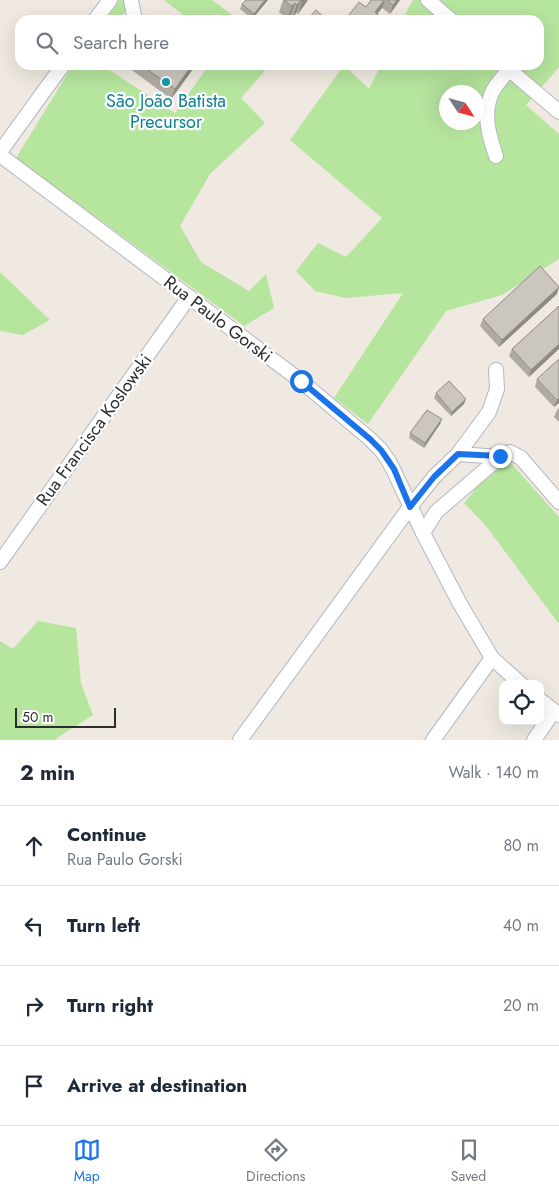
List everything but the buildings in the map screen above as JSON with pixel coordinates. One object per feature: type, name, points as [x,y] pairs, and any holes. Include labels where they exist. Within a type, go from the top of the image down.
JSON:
[{"type":"street","points":[[99,15],[110,0]]},
{"type":"street","points":[[131,0],[134,15]]},
{"type":"street","points":[[428,0],[445,15]]},
{"type":"street","points":[[0,154],[59,70]]},
{"type":"street","points":[[496,156],[489,137],[486,112],[491,94],[505,70]]},
{"type":"street","points":[[510,70],[559,112]]},
{"type":"street","name":"Rua Paulo Gorski","points":[[0,154],[301,381],[381,450],[388,460],[459,602],[492,658],[517,680]]},
{"type":"street","name":"Rua Francisca Koslowski","points":[[0,562],[189,297]]},
{"type":"street","points":[[240,740],[410,507],[434,477],[458,454],[490,412],[498,389],[496,370]]},
{"type":"street","points":[[423,533],[436,512],[500,456],[510,452],[521,458],[559,502]]},
{"type":"street","points":[[458,454],[500,456]]},
{"type":"street","points":[[433,740],[492,658]]},
{"type":"street","points":[[534,740],[556,713],[544,703]]},
{"type":"green space","points":[[119,0],[127,0],[127,9],[123,15],[108,15]]},
{"type":"green space","points":[[164,0],[212,0],[232,15],[184,15]]},
{"type":"green space","points":[[413,0],[559,0],[559,67],[526,105],[559,134],[559,259],[502,295],[446,311],[368,424],[334,398],[403,293],[346,298],[315,291],[296,271],[318,243],[346,257],[382,218],[290,140],[340,70],[349,70],[369,89],[378,70],[544,70],[544,15],[405,15]]},
{"type":"green space","points":[[70,70],[110,70],[175,113],[205,70],[266,70],[241,98],[265,123],[210,174],[180,226],[201,262],[249,291],[266,274],[274,308],[244,326],[16,158]]},
{"type":"green space","points":[[0,272],[50,320],[23,335],[0,331]]},
{"type":"green space","points":[[511,463],[559,517],[559,624],[486,526],[464,503],[492,469]]},
{"type":"green space","points":[[38,621],[76,628],[81,683],[93,715],[54,740],[0,740],[0,641],[13,649]]},
{"type":"place","name":"São João Batista Precursor","points":[[166,82]]},
{"type":"route","points":[[301,381],[381,450],[394,469],[410,507],[434,477],[458,454],[500,456]]}]
